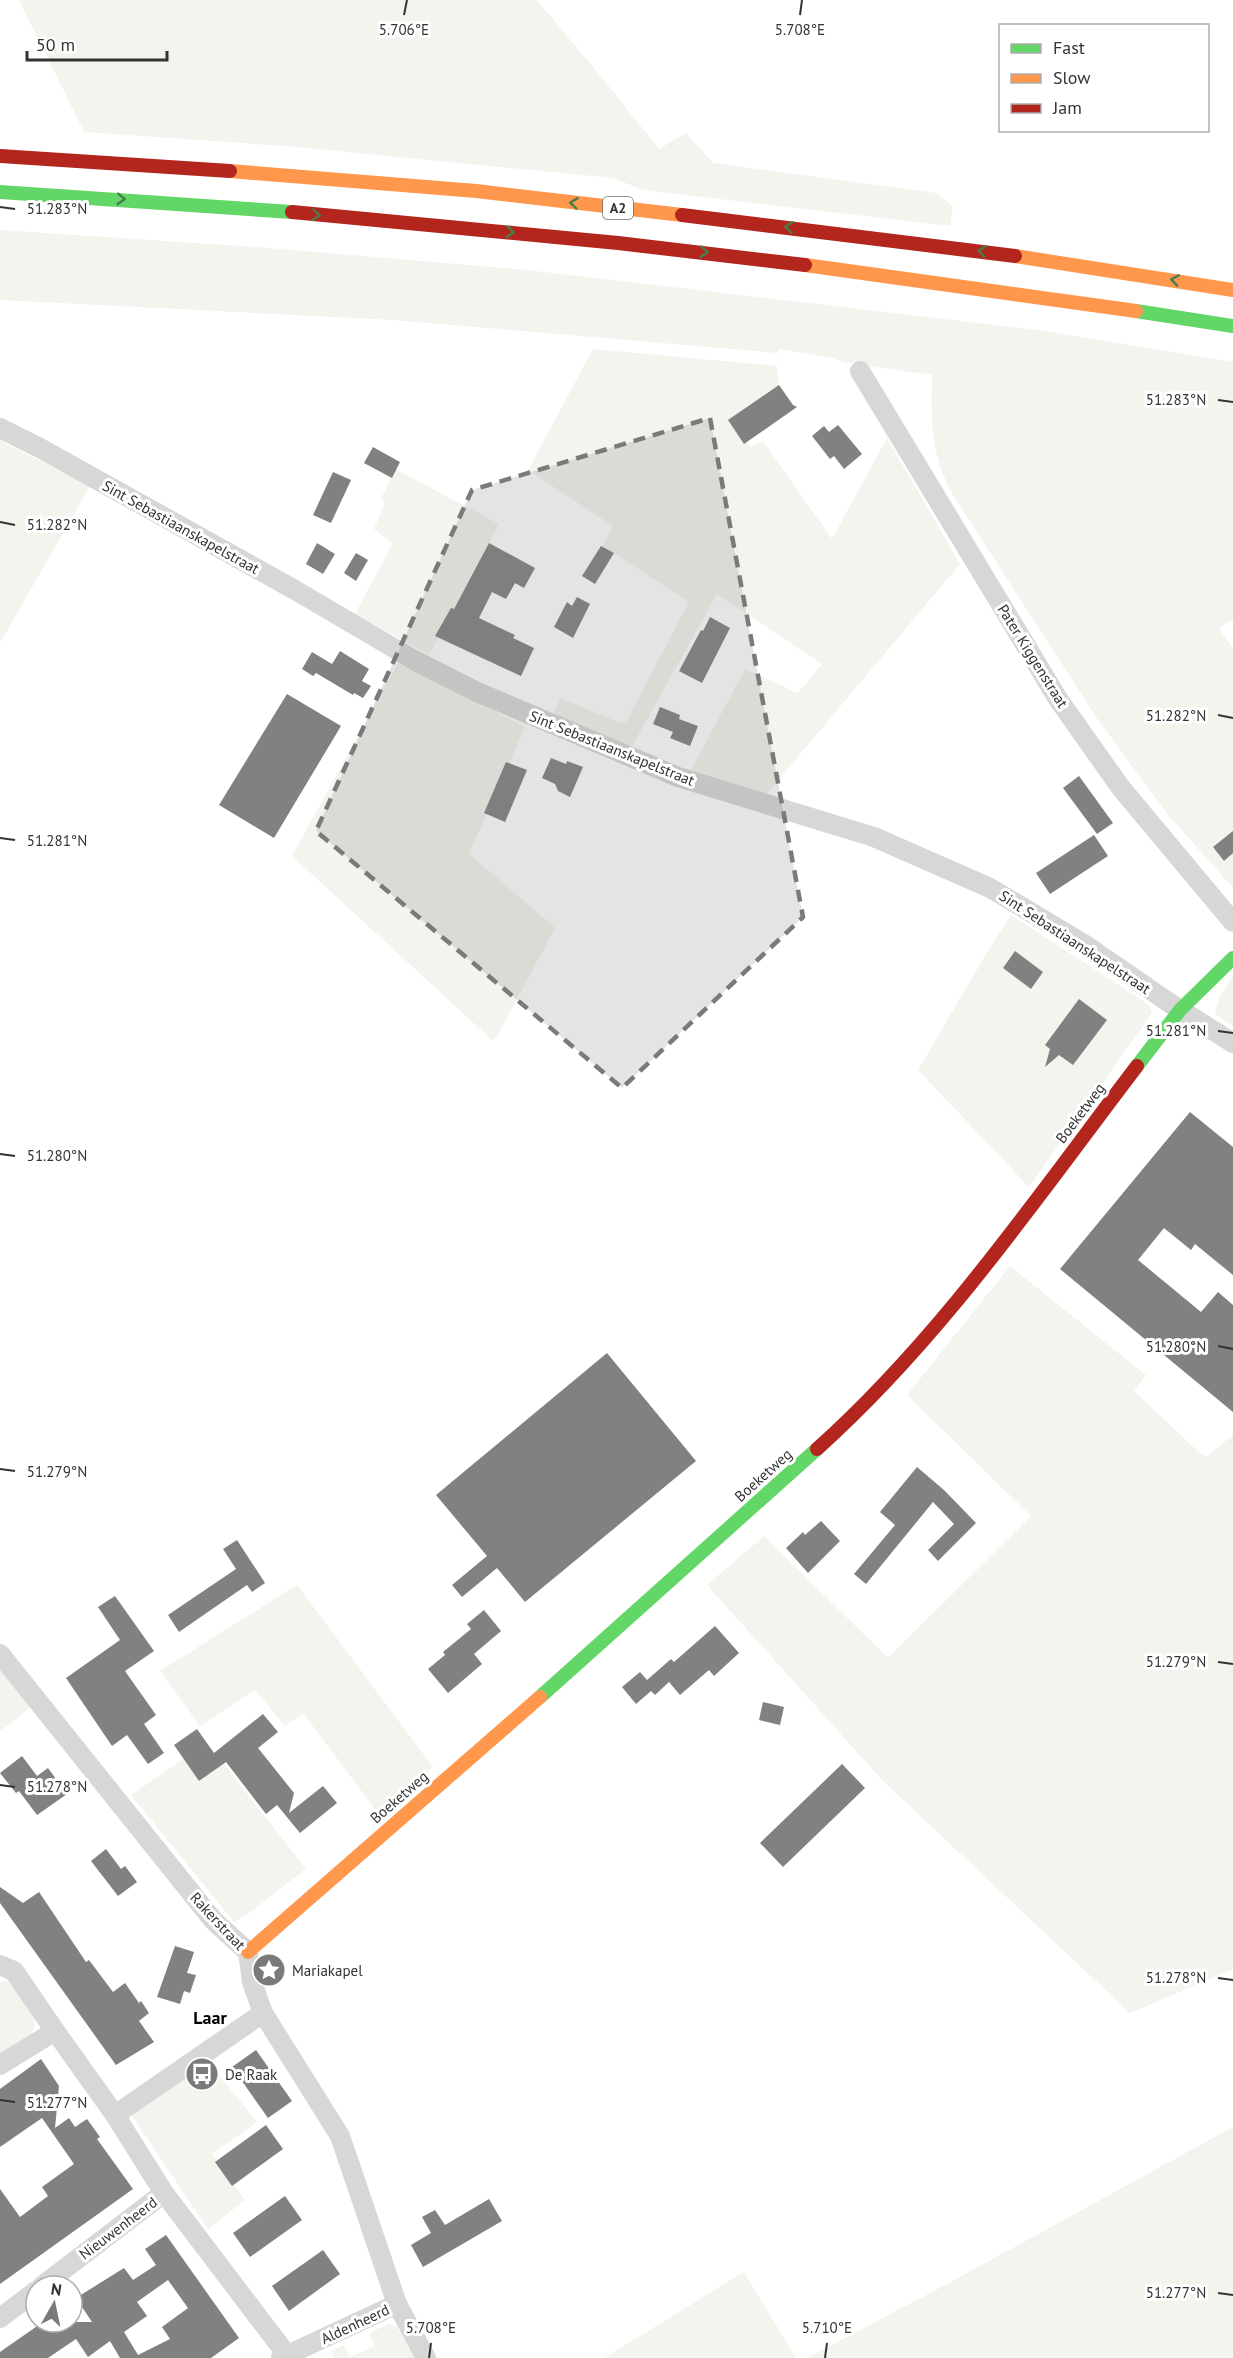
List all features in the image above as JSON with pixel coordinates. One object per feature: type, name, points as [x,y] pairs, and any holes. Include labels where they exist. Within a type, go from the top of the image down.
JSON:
[{"type":"main road","name":"A2","points":[[0,156],[306,176],[487,193],[964,249],[1233,290]]},
{"type":"main road","name":"A2","points":[[0,192],[153,201],[470,228],[762,258],[963,285],[1233,326]]},
{"type":"main road","name":"Boeketweg","points":[[248,1952],[491,1740],[849,1420],[956,1302],[1180,1010],[1233,958]]},
{"type":"street","name":"Pater Kiggenstraat","points":[[860,371],[1058,699],[1121,788],[1233,922]]},
{"type":"street","name":"Sint Sebastiaanskapelstraat","points":[[0,428],[274,579],[414,660],[477,692],[678,777],[874,837],[990,888],[1084,944],[1180,1010],[1233,1043]]},
{"type":"street","name":"Rakerstraat","points":[[0,1654],[213,1920],[248,1952],[252,1982],[264,2013],[340,2136],[397,2304],[426,2358]]},
{"type":"street","points":[[0,1965],[14,1971],[115,2115],[165,2193],[284,2356]]},
{"type":"street","points":[[115,2115],[264,2013]]},
{"type":"street","points":[[0,2065],[55,2031]]},
{"type":"street","name":"Nieuwenheerd","points":[[58,2274],[165,2193]]},
{"type":"street","points":[[0,2318],[24,2300]]},
{"type":"street","name":"Aldenheerd","points":[[284,2356],[397,2304]]},
{"type":"highlighted area","points":[[710,418],[803,917],[622,1088],[316,831],[472,490]]},
{"type":"shaded area","points":[[19,0],[537,0],[659,149],[686,133],[713,163],[936,193],[953,206],[950,226],[643,190],[613,178],[297,147],[84,132]]},
{"type":"shaded area","points":[[0,230],[257,247],[527,270],[1038,330],[1233,362],[1233,619],[1219,628],[1233,649],[1233,888],[1169,816],[1096,717],[953,495],[936,451],[932,375],[843,362],[834,358],[779,349],[778,353],[393,320],[0,300]]},
{"type":"shaded area","points":[[593,349],[777,366],[779,389],[733,423],[751,447],[763,441],[832,539],[887,438],[960,564],[764,797],[689,774],[745,669],[798,693],[822,664],[717,594],[630,750],[551,717],[561,698],[620,723],[626,722],[689,602],[603,546],[613,526],[528,470]]},
{"type":"shaded area","points":[[0,440],[90,486],[0,643]]},
{"type":"shaded area","points":[[395,469],[499,524],[429,655],[355,614],[393,543],[374,529],[385,503],[381,499]]},
{"type":"shaded area","points":[[399,661],[525,727],[469,854],[555,928],[496,1038],[492,1040],[292,856]]},
{"type":"shaded area","points":[[1011,915],[1150,1006],[1152,1013],[1029,1187],[918,1070]]},
{"type":"shaded area","points":[[1233,976],[1233,1026],[1215,1014],[1220,996]]},
{"type":"shaded area","points":[[1010,1266],[1146,1375],[1134,1391],[1201,1454],[1206,1457],[1233,1435],[1233,1969],[1130,2013],[883,1781],[707,1585],[764,1536],[888,1658],[1031,1516],[907,1395]]},
{"type":"shaded area","points":[[297,1585],[433,1767],[377,1812],[303,1713],[285,1726],[255,1690],[200,1726],[160,1671]]},
{"type":"shaded area","points":[[0,1667],[31,1707],[0,1731]]},
{"type":"shaded area","points":[[195,1751],[217,1755],[306,1869],[234,1922],[131,1795]]},
{"type":"shaded area","points":[[8,1981],[21,1992],[33,2012],[35,2021],[34,2028],[25,2039],[0,2055],[0,1982]]},
{"type":"shaded area","points":[[206,2059],[257,2122],[212,2154],[245,2200],[208,2229],[132,2116]]},
{"type":"shaded area","points":[[1233,2127],[1233,2358],[807,2358],[949,2283]]},
{"type":"shaded area","points":[[744,2272],[796,2358],[604,2358]]},
{"type":"shaded area","points":[[388,2324],[397,2327],[415,2358],[334,2358],[331,2351],[344,2345],[350,2357],[375,2346],[369,2333]]},
{"type":"building","points":[[779,385],[793,405],[797,407],[744,444],[728,420]]},
{"type":"building","points":[[838,425],[862,454],[844,469],[834,456],[830,459],[812,436],[824,426],[829,432]]},
{"type":"building","points":[[373,447],[400,462],[392,478],[364,463]]},
{"type":"building","points":[[333,472],[351,480],[331,523],[313,515]]},
{"type":"building","points":[[317,543],[335,554],[323,574],[306,564]]},
{"type":"building","points":[[489,543],[535,568],[524,588],[515,583],[506,599],[492,592],[479,618],[515,635],[513,638],[534,648],[521,676],[435,636],[451,608],[454,609]]},
{"type":"building","points":[[601,546],[614,553],[595,584],[582,576]]},
{"type":"building","points":[[356,553],[368,560],[356,581],[344,573]]},
{"type":"building","points":[[577,597],[590,604],[573,638],[554,627],[567,602],[572,606]]},
{"type":"building","points":[[710,617],[730,628],[702,683],[679,671]]},
{"type":"building","points":[[340,651],[369,669],[362,681],[371,686],[363,698],[354,693],[353,695],[316,673],[313,676],[302,669],[312,652],[332,664]]},
{"type":"building","points":[[287,694],[341,726],[274,838],[219,805]]},
{"type":"building","points":[[660,707],[680,715],[679,719],[698,726],[690,746],[670,738],[673,732],[653,724]]},
{"type":"building","points":[[551,758],[583,767],[570,797],[558,791],[555,784],[542,778]]},
{"type":"building","points":[[506,762],[527,770],[505,822],[484,813]]},
{"type":"building","points":[[1079,776],[1113,823],[1097,834],[1063,788]]},
{"type":"building","points":[[1233,831],[1233,853],[1224,861],[1213,847]]},
{"type":"building","points":[[1094,835],[1108,856],[1050,894],[1036,873]]},
{"type":"building","points":[[1015,951],[1043,972],[1031,989],[1003,968]]},
{"type":"building","points":[[1079,999],[1107,1020],[1073,1065],[1059,1055],[1045,1067],[1050,1049],[1045,1045]]},
{"type":"building","points":[[1190,1112],[1233,1147],[1233,1275],[1195,1244],[1191,1250],[1164,1228],[1138,1260],[1201,1312],[1218,1292],[1233,1305],[1233,1412],[1060,1269]]},
{"type":"building","points":[[607,1353],[696,1461],[525,1602],[497,1568],[462,1597],[452,1585],[487,1556],[436,1495]]},
{"type":"building","points":[[917,1467],[944,1490],[976,1523],[938,1561],[928,1550],[954,1524],[933,1502],[866,1584],[854,1574],[895,1525],[880,1512]]},
{"type":"building","points":[[821,1521],[840,1541],[808,1573],[786,1548],[803,1532],[805,1535]]},
{"type":"building","points":[[237,1540],[265,1583],[252,1592],[247,1585],[179,1632],[168,1615],[236,1569],[223,1549]]},
{"type":"building","points":[[115,1596],[154,1651],[125,1671],[156,1715],[144,1724],[164,1753],[148,1764],[127,1735],[112,1746],[66,1678],[120,1640],[98,1607]]},
{"type":"building","points":[[484,1610],[501,1631],[474,1654],[482,1664],[448,1693],[428,1669],[445,1655],[443,1652],[471,1629],[467,1624]]},
{"type":"building","points":[[715,1626],[739,1653],[714,1676],[709,1670],[680,1695],[669,1682],[655,1695],[651,1691],[636,1704],[622,1687],[640,1672],[647,1680],[671,1659],[674,1662]]},
{"type":"building","points":[[763,1702],[784,1707],[780,1725],[759,1720]]},
{"type":"building","points":[[263,1714],[278,1732],[258,1748],[294,1793],[289,1813],[323,1786],[337,1803],[300,1833],[277,1805],[266,1814],[226,1762],[199,1781],[174,1745],[197,1729],[214,1753]]},
{"type":"building","points":[[22,1756],[37,1776],[48,1768],[67,1794],[37,1815],[19,1791],[16,1793],[0,1773]]},
{"type":"building","points":[[842,1764],[865,1788],[783,1867],[760,1843]]},
{"type":"building","points":[[106,1849],[121,1869],[125,1866],[137,1882],[118,1896],[91,1861]]},
{"type":"building","points":[[0,1887],[23,1903],[39,1892],[86,1962],[89,1960],[113,1992],[125,1983],[139,2003],[141,2001],[149,2013],[139,2021],[154,2042],[116,2065],[0,1903]]},
{"type":"building","points":[[175,1946],[194,1952],[187,1973],[196,1975],[190,1993],[184,1991],[180,2004],[157,1997]]},
{"type":"building","points":[[256,2050],[292,2101],[268,2118],[232,2067]]},
{"type":"building","points":[[41,2059],[59,2086],[55,2128],[69,2118],[75,2127],[87,2119],[100,2137],[97,2139],[133,2189],[0,2284],[0,2189],[20,2217],[48,2196],[42,2187],[74,2164],[42,2118],[0,2147],[0,2089]]},
{"type":"building","points":[[266,2125],[283,2149],[232,2186],[215,2162]]},
{"type":"building","points":[[285,2196],[302,2220],[250,2257],[233,2233]]},
{"type":"building","points":[[489,2199],[502,2221],[423,2267],[411,2245],[431,2233],[422,2217],[435,2210],[445,2225]]},
{"type":"building","points":[[166,2235],[239,2338],[211,2358],[120,2358],[110,2341],[88,2357],[76,2339],[48,2358],[0,2358],[0,2352],[26,2334],[84,2334],[84,2322],[92,2322],[84,2310],[84,2293],[124,2268],[133,2280],[156,2265],[145,2249]],"holes":[[[168,2280],[188,2308],[162,2327],[170,2339],[138,2355],[124,2332],[147,2316],[137,2302]]]},
{"type":"building","points":[[323,2250],[340,2274],[289,2311],[272,2286]]},
{"type":"traffic: fast","points":[[0,192],[292,212]]},
{"type":"traffic: fast","points":[[1136,311],[1233,326]]},
{"type":"traffic: fast","points":[[1137,1066],[1180,1010],[1233,958]]},
{"type":"traffic: fast","points":[[540,1697],[817,1449]]},
{"type":"traffic: slow","points":[[230,171],[476,191],[682,215]]},
{"type":"traffic: slow","points":[[1015,256],[1233,290]]},
{"type":"traffic: slow","points":[[805,265],[1136,311]]},
{"type":"traffic: slow","points":[[248,1952],[540,1697]]},
{"type":"traffic: jam","points":[[0,156],[230,171]]},
{"type":"traffic: jam","points":[[292,212],[618,243],[805,265]]},
{"type":"traffic: jam","points":[[682,215],[1015,256]]},
{"type":"traffic: jam","points":[[817,1449],[862,1406],[946,1314],[1137,1066]]},
{"type":"place","name":"Mariakapel","points":[[269,1970]]},
{"type":"place","name":"De Raak","points":[[202,2074]]},
{"type":"district","name":"Laar","points":[[210,2017]]}]
